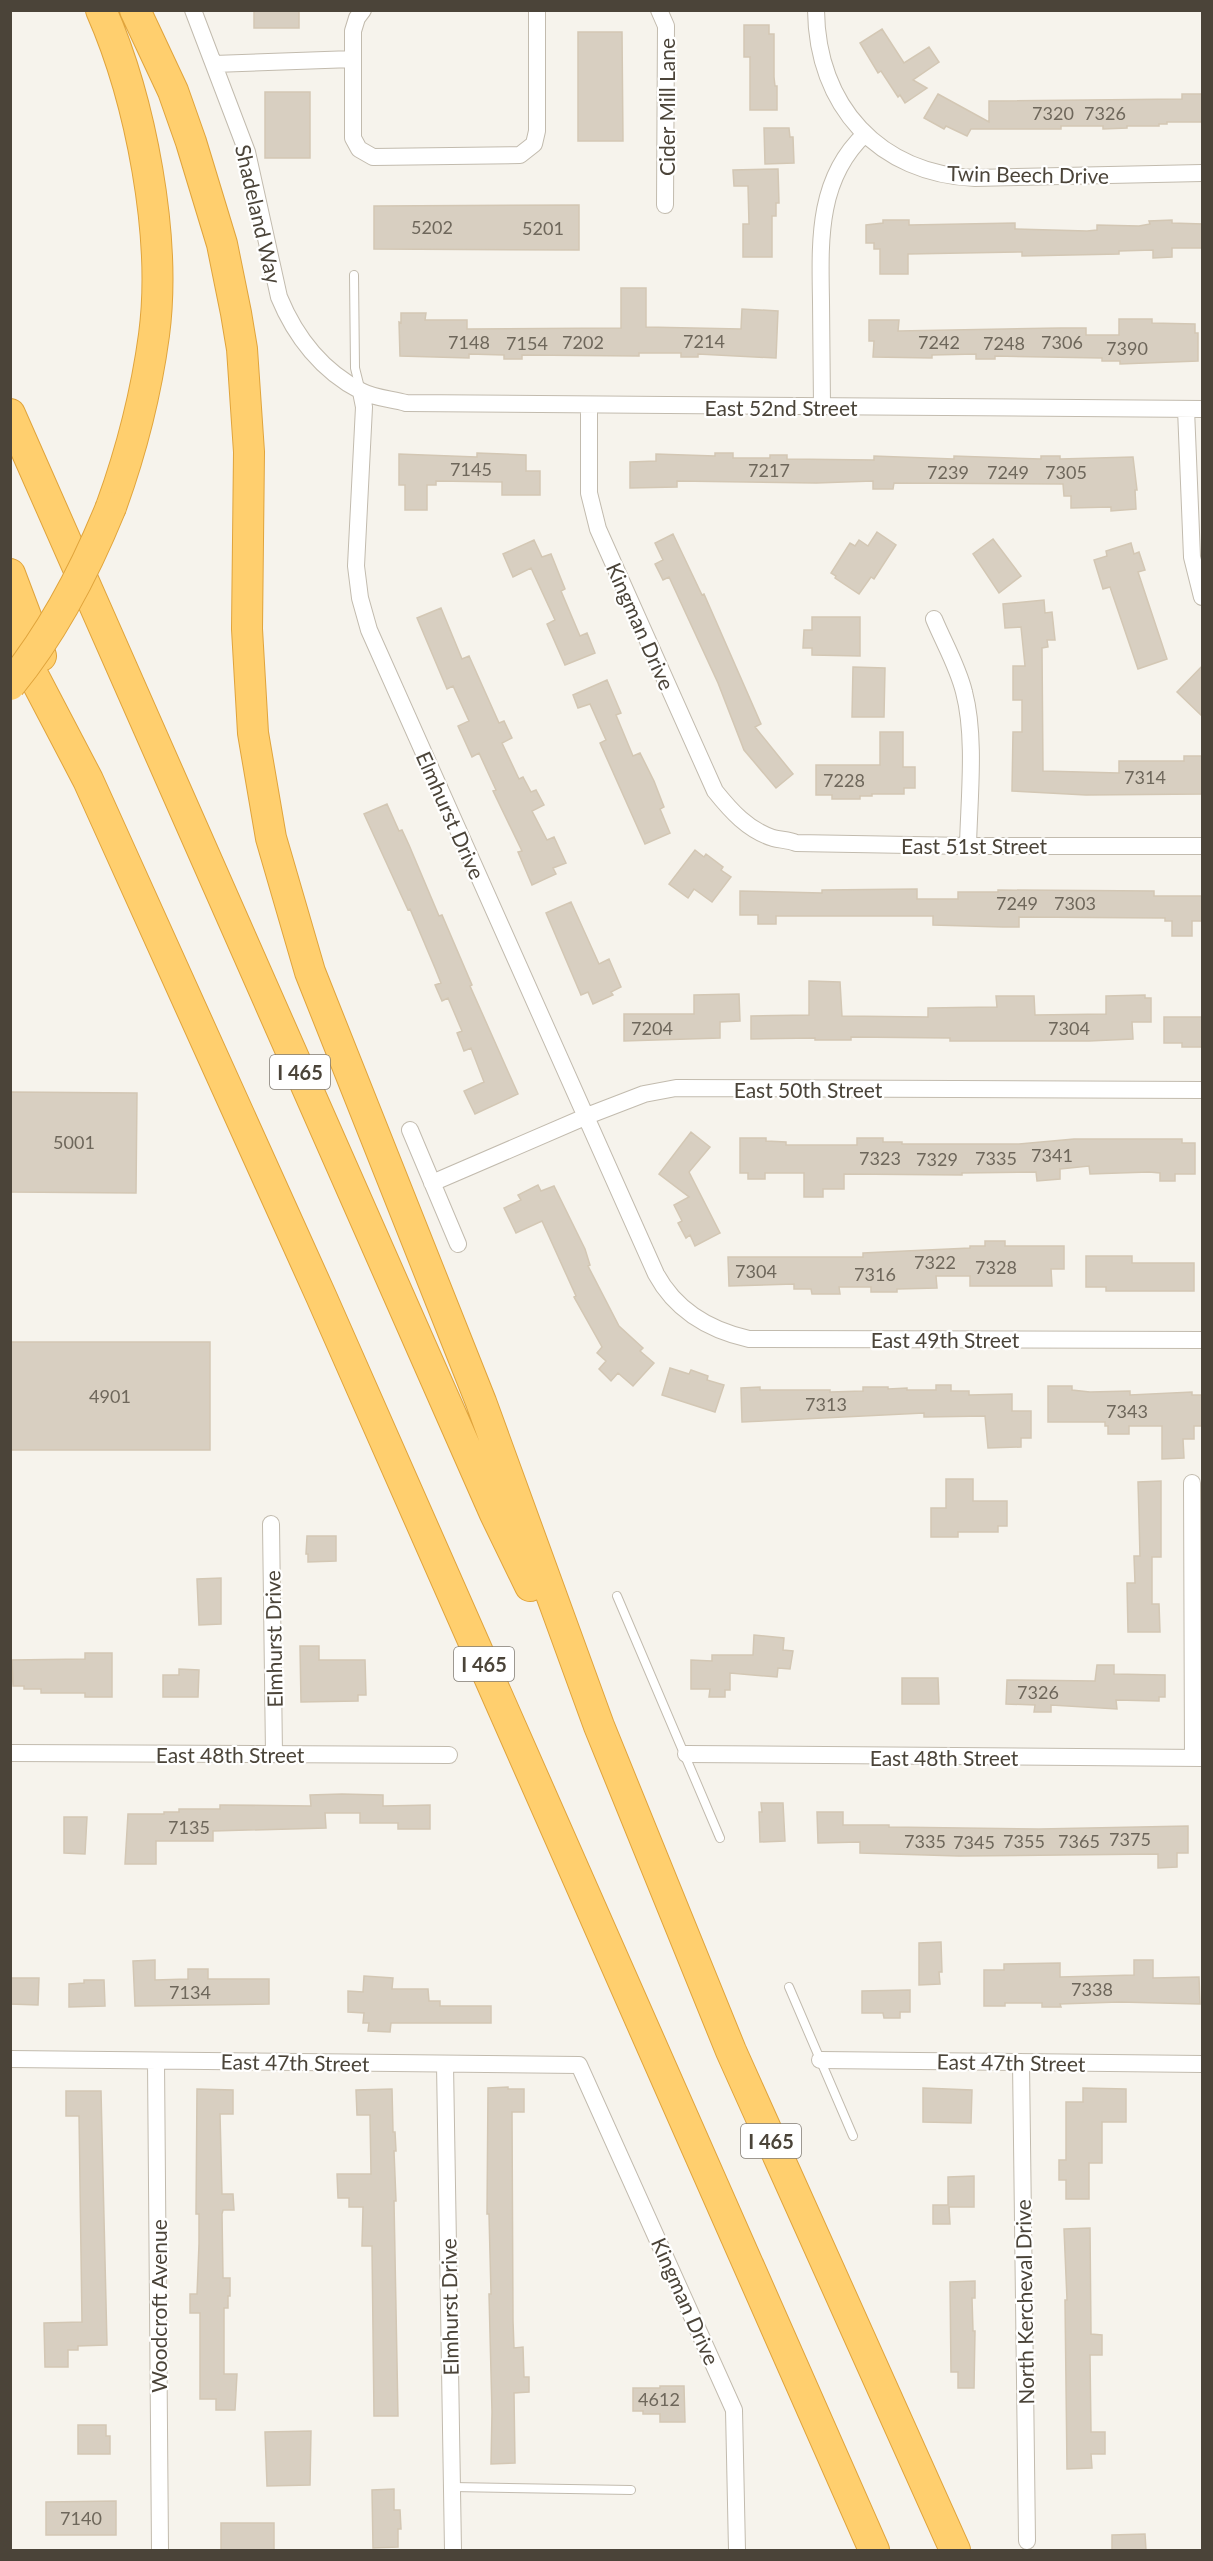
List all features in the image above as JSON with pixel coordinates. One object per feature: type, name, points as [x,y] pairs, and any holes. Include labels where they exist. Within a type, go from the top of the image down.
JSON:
[{"type":"highway","points":[[10,684],[41,643],[73,589],[111,507],[134,438],[154,334],[156,263],[143,150],[111,32],[101,10]]},
{"type":"highway","points":[[135,10],[173,91],[191,142],[222,244],[236,313],[242,349],[249,452],[247,629],[253,733],[271,838],[289,906],[310,972],[481,1402],[599,1726]]},
{"type":"highway","name":"I 465","points":[[10,414],[495,1514],[599,1726],[731,2051],[955,2550]]},
{"type":"highway","name":"I 465","points":[[10,574],[88,780],[326,1307],[874,2550]]},
{"type":"highway","points":[[10,631],[88,780]]},
{"type":"street","name":"Shadeland Way","points":[[193,10],[247,152],[279,297],[287,317],[306,346],[322,362],[361,392]]},
{"type":"street","points":[[363,10],[354,26],[353,138],[359,149],[373,157],[520,155],[534,144],[537,131],[537,10]]},
{"type":"street","name":"Cider Mill Lane","points":[[659,10],[666,26],[665,205]]},
{"type":"street","points":[[816,10],[819,50],[829,83],[847,114],[865,134],[852,147],[833,179],[821,224],[822,407]]},
{"type":"street","points":[[214,64],[353,59]]},
{"type":"street","name":"Twin Beech Drive","points":[[865,134],[886,152],[911,165],[947,176],[1203,173]]},
{"type":"street","name":"East 52nd Street","points":[[361,392],[406,403],[1194,410]]},
{"type":"street","name":"Elmhurst Drive","points":[[361,392],[364,407],[356,566],[367,622],[659,1280],[675,1302],[693,1316]]},
{"type":"street","name":"Kingman Drive","points":[[589,406],[589,493],[598,530],[715,791],[726,806],[749,826]]},
{"type":"street","points":[[1194,410],[1192,558],[1203,597]]},
{"type":"street","points":[[934,619],[960,678],[967,706],[970,728],[968,846]]},
{"type":"street","name":"East 51st Street","points":[[749,826],[769,837],[796,843],[1203,846]]},
{"type":"street","name":"East 50th Street","points":[[432,1183],[586,1116],[644,1094],[676,1088],[1203,1090]]},
{"type":"street","points":[[410,1130],[458,1244]]},
{"type":"street","name":"East 49th Street","points":[[693,1316],[728,1334],[749,1339],[1203,1340]]},
{"type":"street","points":[[1192,1483],[1198,1758]]},
{"type":"street","name":"Elmhurst Drive","points":[[271,1524],[274,1754]]},
{"type":"street","name":"East 48th Street","points":[[10,1753],[449,1755]]},
{"type":"street","name":"East 48th Street","points":[[686,1754],[1198,1758]]},
{"type":"street","name":"East 47th Street","points":[[10,2059],[579,2065]]},
{"type":"street","name":"East 47th Street","points":[[820,2060],[1203,2064]]},
{"type":"street","name":"Woodcroft Avenue","points":[[156,2061],[160,2550]]},
{"type":"street","name":"North Kercheval Drive","points":[[1021,2062],[1026,2541]]},
{"type":"street","name":"Elmhurst Drive","points":[[446,2064],[453,2550]]},
{"type":"street","name":"Kingman Drive","points":[[579,2065],[734,2410],[737,2550]]},
{"type":"lane","name":"Elmhurst Drive","points":[[354,275],[355,368],[361,392]]},
{"type":"lane","points":[[617,1596],[720,1838]]},
{"type":"lane","points":[[789,1987],[853,2136]]},
{"type":"lane","points":[[452,2487],[631,2490]]},
{"type":"building","points":[[254,10],[299,10],[299,28],[254,28]]},
{"type":"building","points":[[744,25],[769,25],[769,34],[774,34],[777,110],[750,110],[750,57],[744,57]]},
{"type":"building","points":[[882,29],[904,63],[929,47],[939,62],[913,80],[927,88],[905,103],[900,95],[898,97],[881,71],[878,73],[860,43]]},
{"type":"building","points":[[578,32],[622,32],[623,141],[578,141]]},
{"type":"building","points":[[265,92],[310,92],[310,158],[265,158]]},
{"type":"building","points":[[938,94],[989,122],[989,101],[1182,99],[1182,94],[1203,94],[1203,122],[1167,122],[1159,126],[1103,129],[1103,126],[1061,126],[1061,129],[971,129],[967,136],[946,126],[944,129],[924,118]]},
{"type":"building","points":[[764,128],[789,128],[790,137],[793,137],[794,163],[765,164]]},
{"type":"building","points":[[778,169],[779,203],[776,203],[776,216],[772,216],[772,257],[743,257],[743,224],[749,224],[748,186],[734,186],[733,170]]},
{"type":"building","points":[[579,205],[579,250],[374,249],[374,206]]},
{"type":"building","points":[[883,220],[909,220],[909,225],[1015,223],[1015,229],[1087,231],[1097,230],[1097,225],[1139,226],[1150,224],[1149,221],[1172,220],[1172,223],[1203,224],[1203,248],[1172,248],[1172,257],[1153,258],[1153,250],[1119,251],[1119,254],[1022,256],[1022,252],[908,254],[908,274],[880,274],[880,249],[874,249],[874,243],[866,243],[866,225],[883,223]]},
{"type":"building","points":[[621,288],[646,288],[646,327],[741,329],[742,309],[778,311],[776,358],[698,354],[698,357],[681,357],[681,353],[639,353],[639,356],[522,355],[522,359],[504,359],[504,355],[469,354],[469,358],[400,356],[401,313],[426,313],[425,320],[467,320],[467,329],[621,328]]},
{"type":"building","points":[[1119,319],[1152,319],[1152,323],[1195,324],[1195,333],[1198,333],[1198,361],[1120,364],[1120,361],[1102,361],[1102,358],[995,356],[995,359],[976,359],[976,354],[932,355],[932,358],[873,357],[874,341],[869,341],[869,320],[899,320],[898,331],[1086,328],[1086,335],[1119,335]]},
{"type":"building","points":[[477,453],[526,455],[526,471],[540,471],[540,495],[502,495],[502,482],[436,481],[436,485],[427,485],[427,510],[405,510],[405,485],[399,485],[399,454],[477,457]]},
{"type":"building","points":[[715,453],[733,453],[733,458],[770,458],[770,455],[787,455],[787,459],[874,460],[874,456],[954,459],[954,456],[1041,459],[1041,456],[1060,456],[1060,459],[1133,457],[1137,490],[1135,490],[1136,509],[1111,511],[1111,507],[1071,508],[1071,496],[1064,496],[1063,484],[894,483],[893,489],[873,489],[873,481],[816,483],[677,481],[677,487],[630,488],[630,462],[656,461],[656,454],[715,456]]},
{"type":"building","points":[[877,532],[896,545],[874,579],[871,577],[859,594],[831,573],[850,543],[855,546],[859,540],[868,546]]},
{"type":"building","points":[[673,534],[702,595],[704,594],[761,724],[755,727],[793,774],[776,788],[744,750],[718,683],[669,577],[663,580],[655,564],[663,560],[655,543]]},
{"type":"building","points":[[993,539],[1021,576],[999,593],[973,554]]},
{"type":"building","points":[[534,540],[542,557],[551,554],[565,589],[561,591],[580,636],[587,633],[595,653],[565,665],[547,624],[555,620],[531,568],[513,577],[503,554]]},
{"type":"building","points":[[1131,543],[1134,554],[1139,552],[1145,570],[1138,572],[1167,659],[1138,669],[1110,587],[1103,589],[1094,560],[1107,556],[1106,551]]},
{"type":"building","points":[[1044,600],[1045,613],[1052,612],[1055,640],[1047,640],[1048,647],[1042,648],[1043,771],[1119,773],[1119,761],[1184,761],[1184,756],[1203,756],[1203,794],[1086,795],[1012,791],[1013,732],[1022,732],[1022,700],[1013,700],[1013,666],[1025,666],[1021,627],[1005,628],[1003,604]]},
{"type":"building","points":[[441,608],[462,659],[469,656],[499,723],[504,721],[512,738],[502,743],[519,779],[523,777],[531,792],[536,790],[544,805],[532,811],[547,840],[554,837],[566,863],[553,868],[556,874],[532,885],[518,852],[522,851],[493,791],[496,790],[479,753],[472,757],[458,726],[469,721],[453,686],[447,689],[417,618]]},
{"type":"building","points":[[812,617],[860,617],[860,656],[812,655],[812,648],[803,648],[804,630],[812,630]]},
{"type":"building","points":[[1203,665],[1203,717],[1177,692]]},
{"type":"building","points":[[853,667],[885,668],[884,717],[852,717]]},
{"type":"building","points":[[607,680],[621,713],[616,715],[633,756],[640,753],[664,807],[660,809],[670,833],[645,844],[600,743],[606,740],[590,704],[578,708],[573,695]]},
{"type":"building","points":[[880,732],[903,732],[903,767],[915,767],[915,788],[904,788],[904,794],[872,794],[872,796],[860,796],[860,799],[832,799],[832,795],[816,795],[816,765],[880,765]]},
{"type":"building","points":[[387,804],[399,831],[402,830],[409,845],[439,916],[442,915],[472,985],[470,986],[518,1094],[475,1114],[464,1091],[484,1082],[471,1048],[464,1051],[457,1033],[462,1031],[448,998],[442,1001],[435,985],[441,983],[435,968],[410,909],[408,910],[364,814]]},
{"type":"building","points":[[695,850],[704,857],[706,854],[723,867],[721,870],[731,877],[712,902],[694,889],[688,898],[669,884]]},
{"type":"building","points":[[917,889],[917,899],[958,899],[958,892],[998,892],[998,890],[1154,891],[1154,896],[1203,896],[1203,921],[1192,921],[1192,936],[1172,936],[1172,921],[1165,921],[1165,918],[1019,917],[1019,927],[1003,927],[933,925],[933,916],[776,916],[776,924],[758,924],[758,915],[740,915],[740,891],[822,893],[822,890]]},
{"type":"building","points":[[571,902],[599,964],[609,959],[621,987],[611,992],[613,995],[593,1004],[588,992],[581,995],[546,913]]},
{"type":"building","points":[[809,981],[840,982],[842,1016],[928,1017],[928,1008],[997,1007],[996,996],[1034,996],[1035,1015],[1106,1014],[1106,996],[1145,995],[1145,998],[1151,998],[1151,1022],[1132,1022],[1133,1039],[1089,1041],[950,1041],[950,1038],[851,1037],[851,1040],[751,1039],[751,1016],[809,1015]]},
{"type":"building","points":[[739,994],[740,1021],[720,1022],[720,1038],[624,1041],[624,1014],[694,1014],[694,995]]},
{"type":"building","points":[[1164,1017],[1203,1017],[1203,1047],[1182,1047],[1182,1043],[1164,1043]]},
{"type":"building","points":[[10,1092],[137,1093],[136,1193],[10,1192]]},
{"type":"building","points":[[691,1132],[710,1147],[689,1172],[720,1233],[695,1246],[690,1235],[686,1238],[678,1223],[682,1221],[674,1205],[689,1197],[659,1174]]},
{"type":"building","points":[[740,1138],[766,1138],[766,1141],[786,1142],[786,1145],[857,1145],[857,1138],[883,1138],[883,1142],[902,1142],[902,1144],[1019,1144],[1074,1139],[1182,1139],[1182,1143],[1195,1143],[1195,1174],[1175,1174],[1175,1181],[1160,1181],[1160,1173],[1090,1174],[1089,1166],[1060,1169],[1060,1179],[1037,1181],[1036,1172],[962,1173],[962,1175],[844,1174],[844,1189],[823,1189],[823,1197],[804,1197],[804,1173],[765,1173],[765,1179],[748,1179],[748,1173],[740,1173]]},
{"type":"building","points":[[538,1185],[541,1191],[554,1186],[585,1249],[590,1265],[588,1266],[619,1326],[643,1348],[640,1351],[654,1363],[633,1386],[618,1373],[611,1381],[599,1369],[606,1361],[597,1353],[602,1347],[574,1297],[576,1296],[542,1221],[516,1233],[504,1208],[521,1200],[518,1195]]},
{"type":"building","points":[[985,1241],[1005,1241],[1005,1246],[1064,1246],[1064,1269],[1051,1269],[1052,1286],[970,1286],[970,1276],[936,1276],[937,1288],[897,1289],[897,1292],[871,1292],[871,1287],[839,1287],[840,1294],[812,1294],[811,1289],[794,1289],[794,1284],[729,1286],[728,1257],[863,1257],[863,1253],[970,1248],[970,1246],[985,1246]]},
{"type":"building","points":[[1086,1256],[1132,1256],[1132,1263],[1194,1263],[1194,1291],[1106,1291],[1106,1287],[1086,1287]]},
{"type":"building","points":[[10,1342],[210,1342],[210,1450],[10,1450]]},
{"type":"building","points":[[670,1368],[689,1374],[691,1370],[708,1376],[707,1380],[724,1385],[715,1412],[662,1395]]},
{"type":"building","points":[[936,1385],[951,1385],[951,1391],[969,1391],[969,1395],[1012,1394],[1012,1411],[1031,1411],[1031,1438],[1021,1438],[1021,1447],[988,1448],[985,1416],[924,1417],[924,1413],[742,1422],[741,1388],[830,1390],[830,1392],[863,1391],[863,1387],[936,1390]]},
{"type":"building","points":[[1048,1386],[1072,1386],[1072,1390],[1090,1392],[1130,1391],[1130,1395],[1192,1392],[1192,1395],[1203,1395],[1203,1426],[1194,1426],[1194,1439],[1183,1439],[1184,1458],[1162,1459],[1162,1426],[1129,1426],[1129,1434],[1108,1434],[1108,1426],[1105,1426],[1105,1422],[1048,1422]]},
{"type":"building","points":[[946,1479],[973,1479],[973,1501],[1007,1501],[1007,1526],[998,1526],[998,1532],[958,1532],[958,1537],[931,1537],[931,1508],[946,1508]]},
{"type":"building","points":[[1161,1481],[1161,1557],[1152,1557],[1152,1604],[1159,1604],[1160,1632],[1128,1632],[1127,1583],[1135,1583],[1134,1556],[1140,1556],[1138,1482]]},
{"type":"building","points":[[307,1536],[336,1536],[336,1561],[308,1562]]},
{"type":"building","points":[[221,1578],[221,1624],[199,1625],[197,1579]]},
{"type":"building","points":[[754,1635],[784,1638],[783,1650],[793,1651],[790,1669],[778,1668],[777,1677],[730,1673],[730,1690],[725,1690],[725,1697],[709,1697],[710,1689],[691,1689],[691,1660],[712,1661],[712,1655],[753,1655]]},
{"type":"building","points":[[300,1646],[319,1646],[319,1660],[365,1660],[366,1695],[358,1695],[358,1701],[301,1702]]},
{"type":"building","points":[[85,1653],[112,1653],[112,1697],[85,1697],[85,1693],[41,1693],[41,1689],[24,1689],[24,1686],[13,1686],[12,1660],[85,1659]]},
{"type":"building","points":[[1097,1665],[1114,1665],[1114,1674],[1165,1675],[1165,1697],[1159,1697],[1159,1701],[1116,1700],[1117,1709],[1051,1705],[1051,1712],[1034,1712],[1035,1705],[1006,1704],[1007,1680],[1095,1681]]},
{"type":"building","points":[[179,1669],[199,1670],[198,1697],[163,1697],[163,1675],[179,1675]]},
{"type":"building","points":[[902,1678],[938,1678],[939,1704],[902,1704]]},
{"type":"building","points":[[310,1795],[383,1795],[383,1806],[430,1805],[430,1829],[398,1829],[398,1823],[360,1823],[360,1813],[325,1813],[326,1828],[213,1831],[213,1841],[156,1841],[156,1864],[125,1864],[128,1814],[164,1814],[164,1812],[179,1812],[179,1809],[220,1809],[220,1805],[311,1806]]},
{"type":"building","points":[[761,1803],[783,1803],[785,1841],[760,1842]]},
{"type":"building","points":[[817,1812],[843,1812],[843,1825],[889,1825],[889,1827],[1039,1829],[1188,1826],[1188,1853],[1177,1853],[1177,1867],[1158,1868],[1158,1854],[959,1856],[860,1853],[860,1842],[818,1843]]},
{"type":"building","points":[[64,1817],[87,1817],[85,1854],[64,1853]]},
{"type":"building","points":[[941,1942],[940,1984],[919,1985],[919,1943]]},
{"type":"building","points":[[155,1960],[155,1980],[188,1979],[188,1969],[208,1969],[208,1979],[269,1979],[269,2004],[135,2006],[133,1961]]},
{"type":"building","points":[[1134,1960],[1153,1960],[1153,1978],[1199,1977],[1200,2004],[1119,2002],[1060,2004],[1061,2007],[1042,2007],[1042,2003],[1005,2003],[1005,2006],[984,2006],[984,1970],[1004,1970],[1004,1964],[1060,1963],[1060,1977],[1134,1975]]},
{"type":"building","points":[[364,1976],[393,1978],[392,1989],[428,1989],[429,2001],[440,2001],[440,2006],[491,2006],[491,2023],[391,2023],[390,2032],[368,2031],[369,2023],[363,2023],[364,2013],[348,2012],[348,1991],[363,1992]]},
{"type":"building","points":[[10,1978],[39,1978],[38,2005],[10,2004]]},
{"type":"building","points":[[84,1980],[104,1980],[105,2006],[69,2007],[69,1984],[84,1983]]},
{"type":"building","points":[[910,1990],[910,2012],[900,2012],[900,2018],[884,2018],[883,2013],[862,2013],[862,1991]]},
{"type":"building","points":[[508,2087],[508,2089],[524,2089],[524,2112],[512,2112],[513,2321],[514,2348],[523,2347],[524,2377],[529,2377],[529,2392],[514,2393],[515,2463],[491,2464],[489,2294],[491,2294],[489,2214],[487,2214],[488,2088]]},
{"type":"building","points":[[923,2088],[972,2090],[971,2123],[923,2122]]},
{"type":"building","points":[[1083,2088],[1126,2089],[1126,2122],[1102,2122],[1102,2163],[1089,2163],[1089,2199],[1066,2199],[1066,2180],[1059,2180],[1059,2160],[1066,2160],[1066,2102],[1083,2102]]},
{"type":"building","points":[[197,2089],[233,2090],[233,2114],[220,2114],[222,2194],[233,2194],[234,2210],[223,2210],[222,2214],[223,2278],[230,2278],[228,2308],[224,2308],[224,2374],[237,2374],[235,2410],[216,2410],[216,2399],[200,2399],[200,2313],[190,2313],[190,2294],[197,2294],[199,2244],[199,2214],[196,2214]]},
{"type":"building","points":[[392,2089],[396,2151],[394,2151],[396,2201],[394,2201],[398,2416],[374,2416],[372,2246],[362,2246],[363,2207],[349,2207],[349,2198],[338,2198],[337,2174],[371,2174],[370,2115],[357,2115],[356,2090]]},
{"type":"building","points":[[66,2091],[101,2091],[107,2345],[78,2346],[78,2350],[68,2350],[68,2367],[45,2367],[44,2323],[82,2322],[79,2116],[66,2116]]},
{"type":"building","points":[[974,2176],[974,2207],[949,2207],[950,2224],[933,2224],[933,2205],[948,2205],[948,2177]]},
{"type":"building","points":[[1090,2228],[1091,2334],[1102,2335],[1102,2355],[1090,2355],[1091,2432],[1105,2432],[1105,2454],[1091,2454],[1092,2468],[1067,2469],[1065,2300],[1067,2300],[1064,2229]]},
{"type":"building","points":[[975,2281],[975,2298],[972,2298],[973,2331],[975,2331],[974,2388],[958,2388],[958,2372],[951,2372],[950,2282]]},
{"type":"building","points":[[660,2386],[684,2386],[685,2422],[660,2422],[660,2414],[643,2414],[643,2411],[633,2411],[633,2388],[660,2388]]},
{"type":"building","points":[[78,2425],[106,2425],[106,2436],[110,2436],[110,2454],[78,2454]]},
{"type":"building","points":[[311,2431],[310,2485],[267,2486],[265,2432]]},
{"type":"building","points":[[394,2489],[394,2510],[400,2510],[401,2529],[398,2529],[398,2547],[373,2548],[372,2490]]},
{"type":"building","points":[[116,2501],[116,2535],[46,2535],[46,2502]]},
{"type":"building","points":[[221,2523],[274,2523],[274,2550],[221,2550]]},
{"type":"building","points":[[1145,2534],[1146,2550],[1112,2550],[1112,2535]]}]
